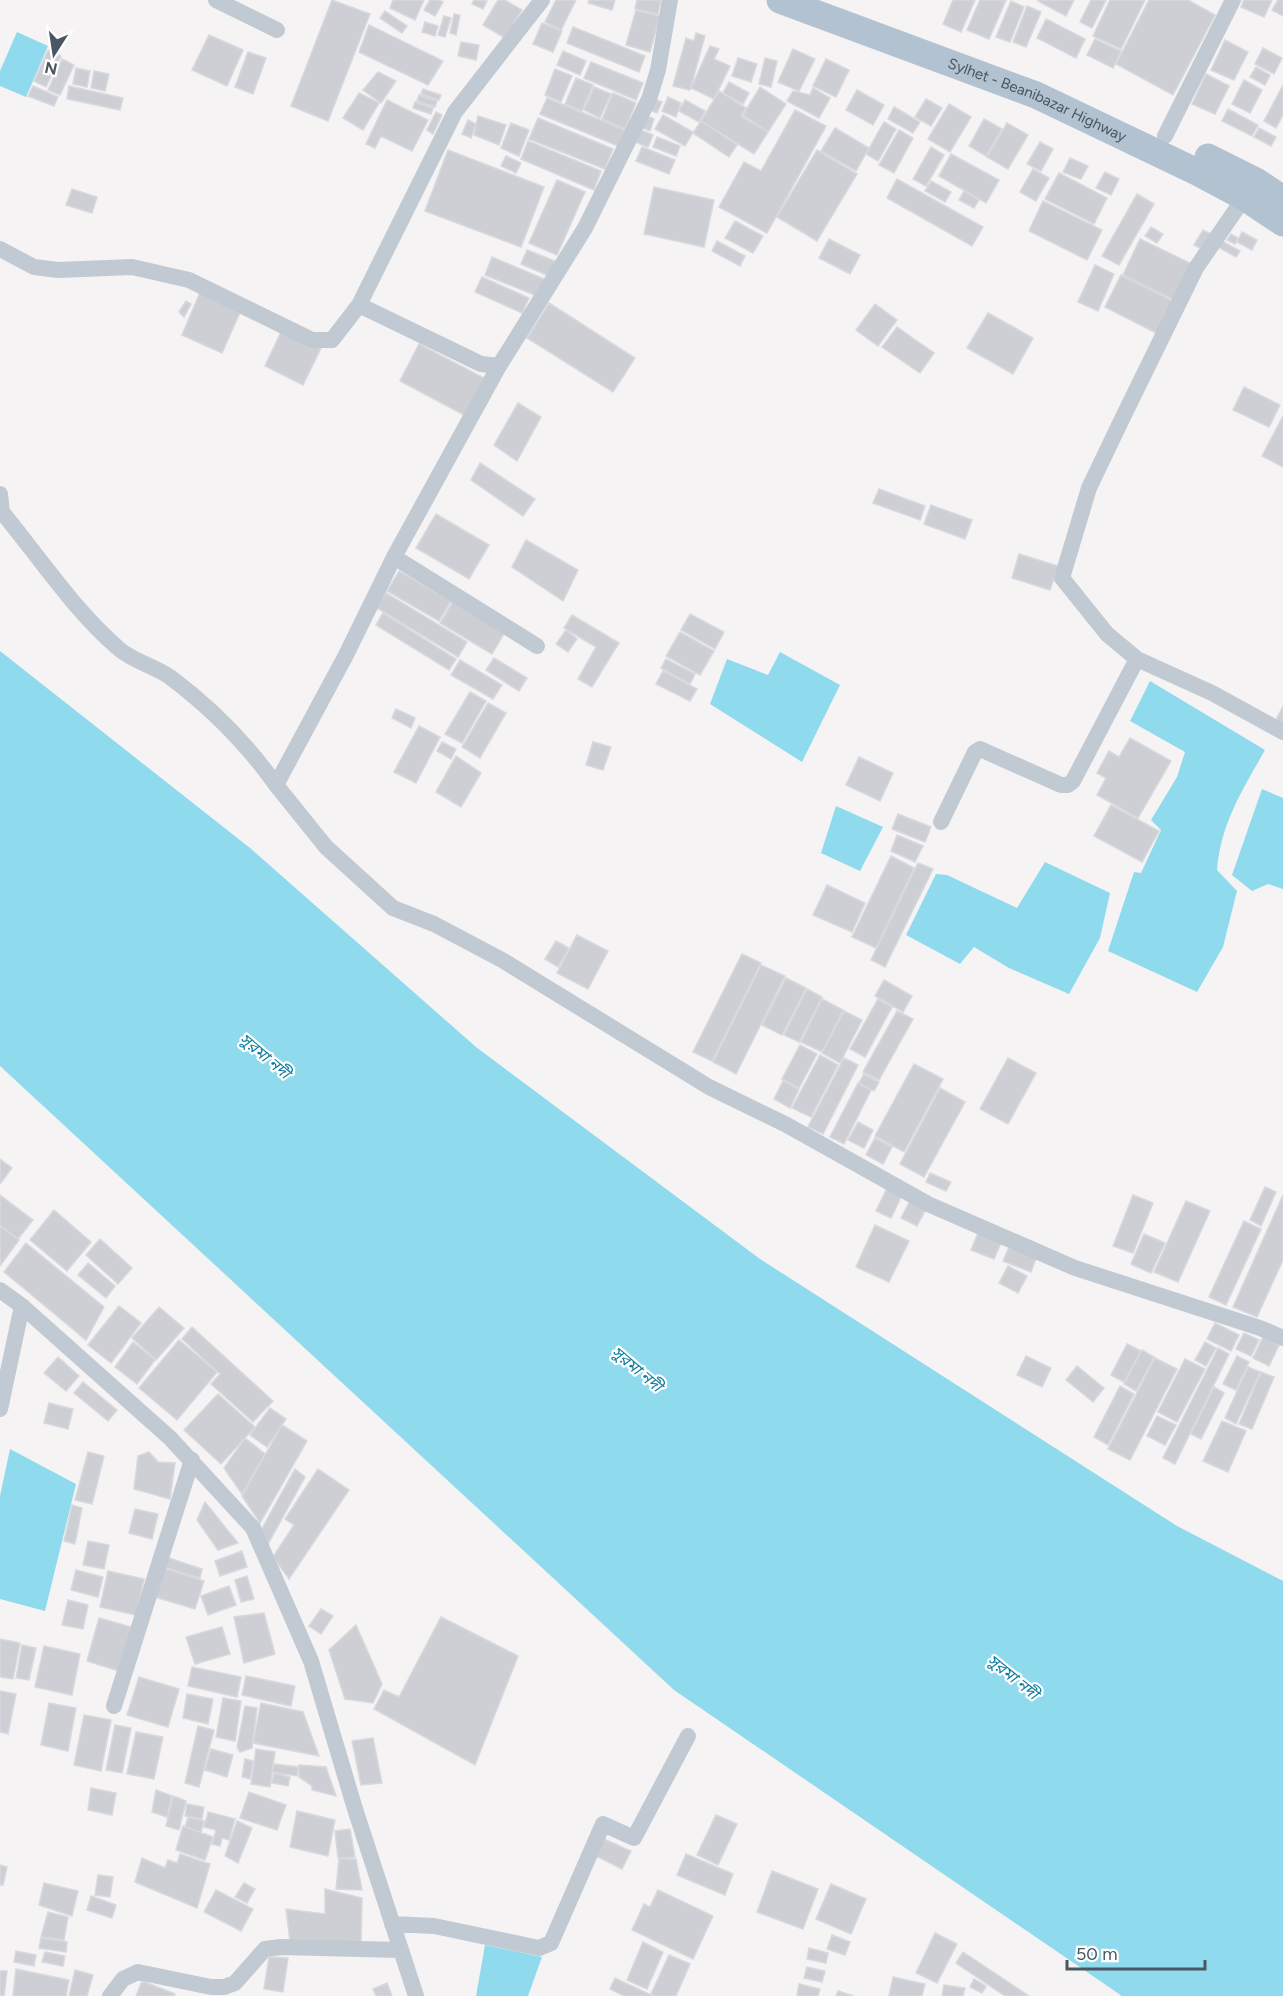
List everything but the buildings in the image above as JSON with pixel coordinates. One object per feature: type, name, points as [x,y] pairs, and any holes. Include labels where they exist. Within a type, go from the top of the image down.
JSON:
[{"type":"main road","name":"Sylhet - Beanibazar Highway","points":[[780,0],[1036,95],[1197,172],[1283,199]]},
{"type":"main road","name":"Sylhet - Beanibazar Highway","points":[[827,0],[1047,81],[1165,136],[1250,189],[1283,223]]},
{"type":"street","points":[[216,0],[277,30]]},
{"type":"street","points":[[0,249],[34,267],[58,270],[132,267],[189,280],[312,340],[332,340],[359,305],[455,112],[542,0]]},
{"type":"street","points":[[276,785],[346,655],[394,557],[499,366],[585,228],[649,99],[658,70],[670,0]]},
{"type":"street","points":[[1165,136],[1233,0]]},
{"type":"street","points":[[1250,189],[1196,268],[1122,419],[1089,488],[1062,578],[1107,634],[1137,659],[1212,693],[1283,732]]},
{"type":"street","points":[[359,305],[481,364],[499,366]]},
{"type":"street","points":[[0,494],[2,512],[82,613],[120,650],[168,676],[208,709],[256,758],[326,847],[393,908],[434,924],[502,960],[709,1087],[784,1124],[939,1208],[1075,1268],[1260,1328],[1283,1338]]},
{"type":"street","points":[[394,557],[537,646]]},
{"type":"street","points":[[941,822],[975,752],[980,749],[1061,785],[1068,785],[1073,781],[1137,659]]},
{"type":"street","points":[[0,1290],[22,1306],[170,1438],[253,1528],[284,1594],[311,1661],[355,1809],[416,1996]]},
{"type":"street","points":[[0,1409],[22,1306]]},
{"type":"street","points":[[114,1706],[192,1460]]},
{"type":"street","points":[[392,1924],[434,1926],[539,1948],[551,1943],[603,1824],[634,1838],[687,1736]]},
{"type":"street","points":[[110,1996],[123,1979],[138,1972],[211,1987],[224,1987],[235,1983],[265,1949],[338,1947],[400,1950]]},
{"type":"water","points":[[17,32],[48,46],[26,97],[0,86],[0,71]]},
{"type":"water","name":"সুরমা নদী","points":[[0,651],[250,848],[476,1047],[760,1259],[1177,1526],[1283,1581],[1283,1996],[1122,1996],[674,1690],[0,1066]]},
{"type":"water","points":[[780,652],[840,685],[802,762],[710,704],[727,659],[768,675]]},
{"type":"water","points":[[1150,681],[1265,750],[1234,808],[1223,837],[1217,870],[1237,891],[1223,947],[1197,992],[1108,951],[1134,872],[1141,873],[1161,830],[1151,820],[1177,777],[1185,752],[1130,721]]},
{"type":"water","points":[[1262,789],[1283,798],[1283,889],[1268,884],[1252,891],[1232,875]]},
{"type":"water","points":[[836,806],[883,827],[860,871],[821,853]]},
{"type":"water","points":[[1045,862],[1110,893],[1100,938],[1069,994],[1009,968],[974,947],[960,964],[906,935],[936,874],[947,875],[1017,908]]},
{"type":"water","points":[[10,1449],[76,1484],[45,1611],[0,1599],[0,1496]]},
{"type":"water","points":[[485,1945],[542,1957],[528,1996],[476,1996]]}]
